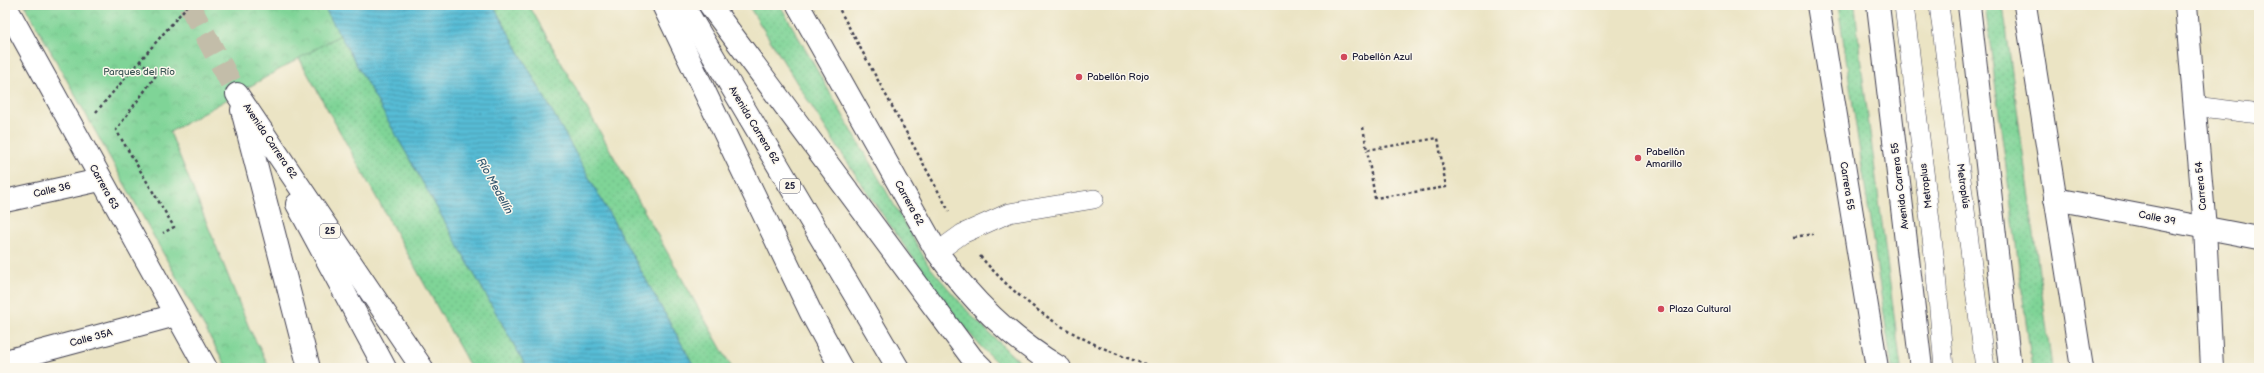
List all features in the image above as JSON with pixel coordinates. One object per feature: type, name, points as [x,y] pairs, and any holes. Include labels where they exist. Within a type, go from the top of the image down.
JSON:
[{"type":"main road","name":"Carrera 63","points":[[5,5],[100,180],[206,368]]},
{"type":"main road","points":[[663,5],[811,313],[841,368]]},
{"type":"main road","name":"Avenida Carrera 62","points":[[683,5],[898,368]]},
{"type":"main road","points":[[710,5],[972,358],[982,368]]},
{"type":"main road","name":"Carrera 62","points":[[798,5],[937,252],[980,306],[1014,337],[1060,368]]},
{"type":"main road","name":"Carrera 55","points":[[1818,5],[1877,368]]},
{"type":"main road","name":"Avenida Carrera 55","points":[[1878,5],[1921,368]]},
{"type":"main road","points":[[1969,5],[2010,368]]},
{"type":"main road","points":[[2025,5],[2082,368]]},
{"type":"main road","name":"Carrera 54","points":[[2186,5],[2205,228],[2212,368]]},
{"type":"main road","points":[[237,94],[309,368]]},
{"type":"main road","name":"Avenida Carrera 62","points":[[237,94],[385,368]]},
{"type":"main road","name":"Avenida Carrera 62","points":[[237,94],[422,368]]},
{"type":"main road","name":"Calle 36","points":[[5,201],[100,180]]},
{"type":"main road","name":"Calle 39","points":[[2055,199],[2259,238]]},
{"type":"main road","name":"Calle 35A","points":[[5,361],[176,315]]},
{"type":"lane","name":"Metroplus","points":[[1904,5],[1935,263],[1944,368]]},
{"type":"lane","name":"Metroplús","points":[[1940,5],[1986,368]]},
{"type":"lane","points":[[2194,106],[2259,114]]},
{"type":"lane","points":[[937,252],[962,234],[1009,213],[1094,199]]},
{"type":"path","points":[[94,114],[188,5]]},
{"type":"path","points":[[139,61],[157,74],[116,130],[174,227],[160,235]]},
{"type":"path","points":[[1363,127],[1375,198],[1446,187],[1438,138],[1367,150]]},
{"type":"path","points":[[1794,237],[1813,234]]},
{"type":"green space","name":"Parques del Río","points":[[25,5],[323,5],[340,35],[170,132],[250,330],[270,368],[227,368]]},
{"type":"green space","points":[[493,5],[529,5],[732,368],[695,368]]},
{"type":"green space","points":[[748,5],[780,5],[929,266],[972,316],[1013,356],[1031,368],[1003,368],[981,347],[961,323],[878,208],[833,140]]},
{"type":"green space","points":[[1838,5],[1855,5],[1861,64],[1901,368],[1892,368]]},
{"type":"green space","points":[[1985,5],[2003,5],[2052,368],[2032,368]]},
{"type":"green space","points":[[340,35],[527,368],[471,368],[299,58]]},
{"type":"water","name":"Río Medellín","points":[[323,5],[493,5],[695,368],[527,368]]},
{"type":"tunnel","points":[[189,5],[237,94]]},
{"type":"place","name":"Pabellón Azul","points":[[1344,57]]},
{"type":"place","name":"Pabellón Rojo","points":[[1079,77]]},
{"type":"place","name":"Pabellón Amarillo","points":[[1638,158]]},
{"type":"place","name":"Plaza Cultural","points":[[1661,309]]}]
